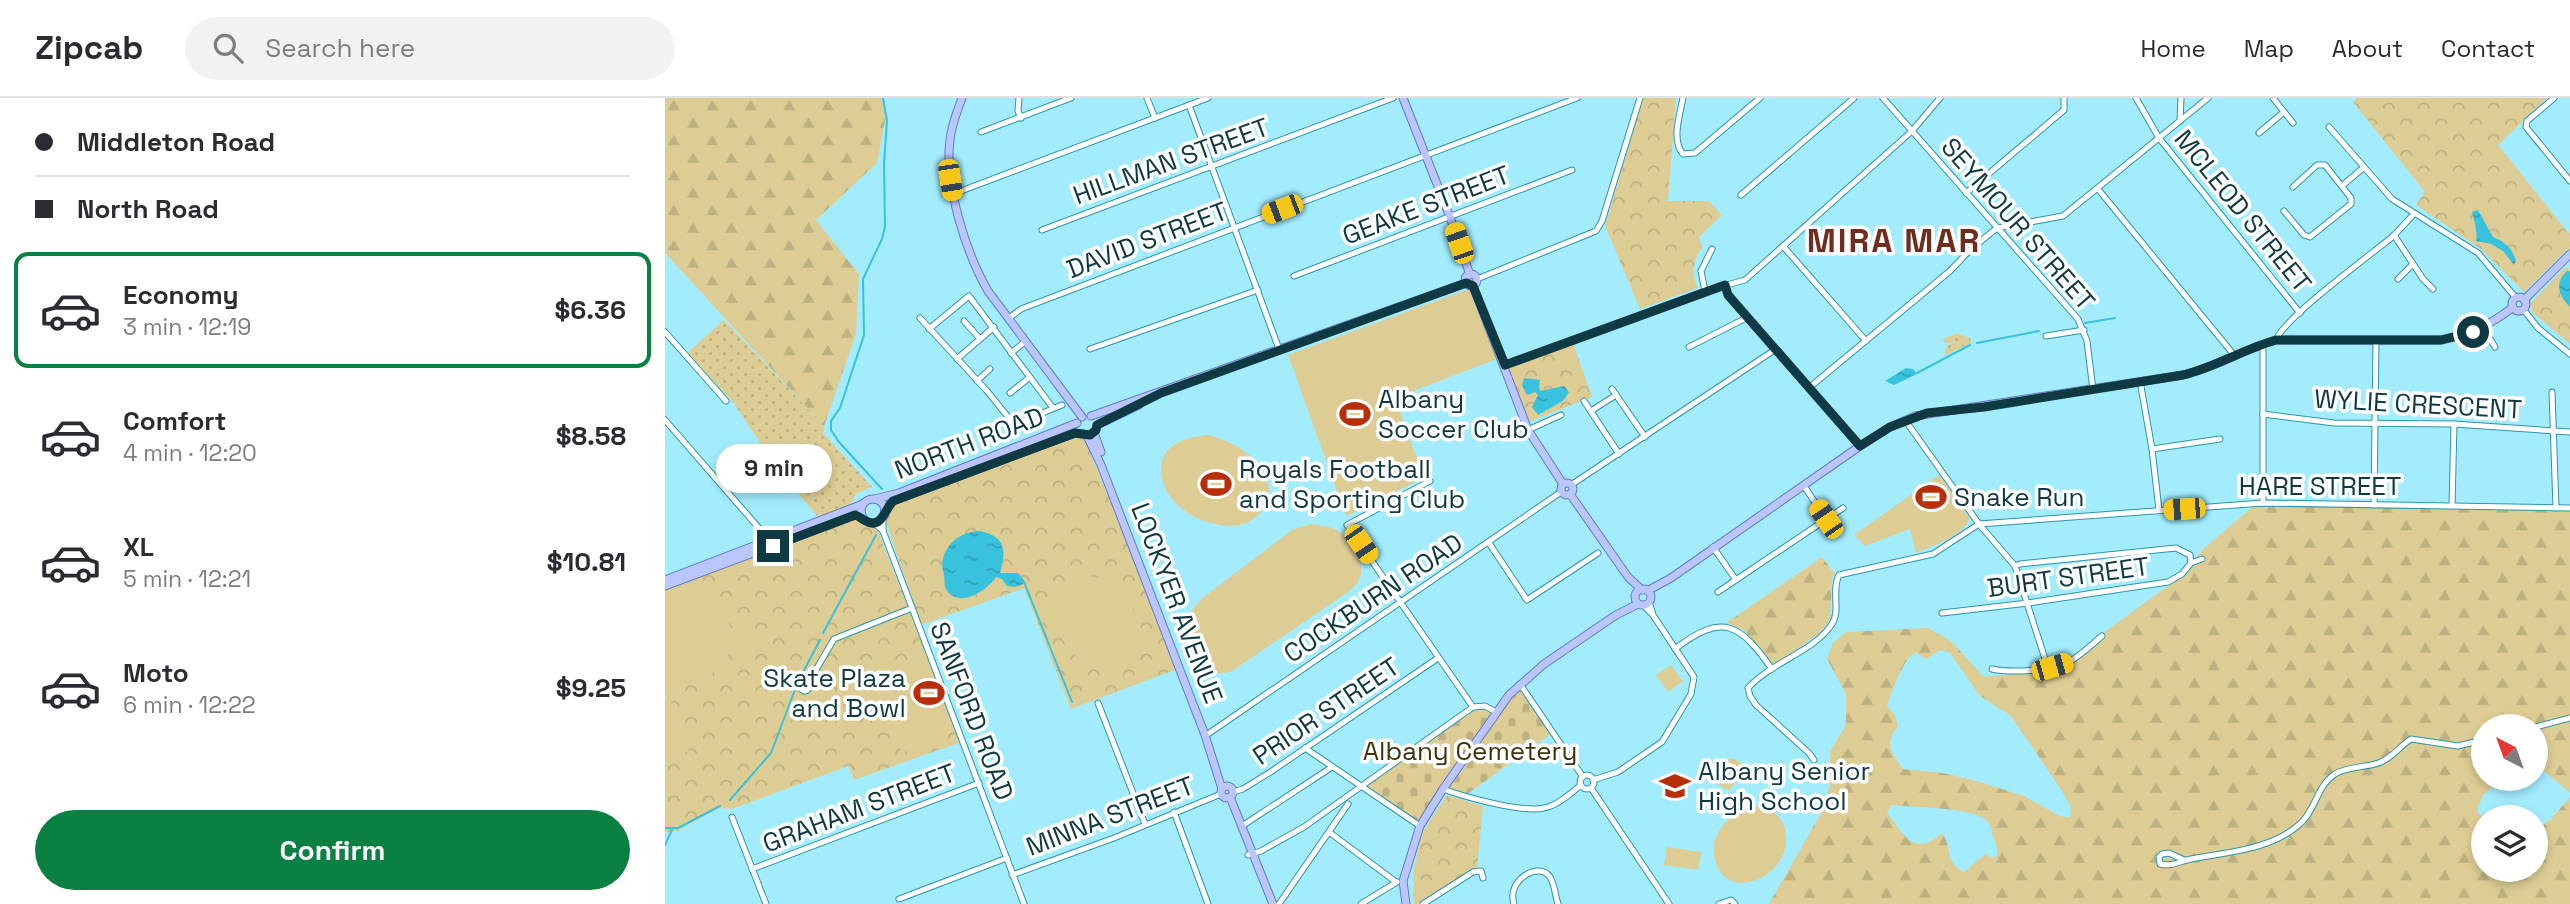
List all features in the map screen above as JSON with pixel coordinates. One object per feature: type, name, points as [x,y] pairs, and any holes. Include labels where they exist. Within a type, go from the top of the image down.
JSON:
[{"type":"main road","points":[[961,98],[950,139],[948,166],[953,194],[975,269],[1080,420],[1078,430],[1090,432],[1091,416]]},
{"type":"main road","points":[[1403,98],[1528,430],[1565,487],[1573,489],[1570,494],[1643,597]]},
{"type":"main road","points":[[2514,307],[2513,302],[2520,299],[2570,254]]},
{"type":"main road","name":"NORTH ROAD","points":[[875,499],[899,493],[1080,420],[1472,281]]},
{"type":"main road","points":[[2514,307],[2518,310],[2525,305],[2520,299]]},
{"type":"main road","points":[[1406,902],[1400,882],[1420,826],[1496,712],[1520,684],[1544,664],[1860,446],[1905,420],[1927,413],[1984,407],[2201,371],[2234,355],[2276,340],[2441,340],[2459,337],[2483,327],[2514,307]]},
{"type":"main road","name":"NORTH ROAD","points":[[884,514],[893,501],[1075,433],[1090,432],[1161,393]]},
{"type":"main road","name":"LOCKYER AVENUE","points":[[1090,432],[1226,793],[1273,904]]},
{"type":"main road","points":[[665,586],[875,499],[882,503],[884,514],[874,523],[855,515],[771,543]]},
{"type":"main road","points":[[863,504],[863,517]]},
{"type":"main road","points":[[665,580],[700,570]]},
{"type":"main road","name":"LOCKYER AVENUE","points":[[1226,793],[1242,826],[1250,854]]},
{"type":"main road","points":[[1406,902],[1410,855]]},
{"type":"street","points":[[1019,98],[1018,111],[1021,118]]},
{"type":"street","points":[[981,132],[1071,98]]},
{"type":"street","points":[[1147,98],[1155,118]]},
{"type":"street","points":[[953,194],[1208,98]]},
{"type":"street","name":"HILLMAN STREET","points":[[1042,230],[1393,98]]},
{"type":"street","name":"DAVID STREET","points":[[1009,318],[1021,309],[1577,98]]},
{"type":"street","name":"NORTH ROAD","points":[[1472,281],[1596,231],[1602,221],[1640,98]]},
{"type":"street","points":[[1683,98],[1677,137],[1683,154],[1695,153],[1760,98]]},
{"type":"street","points":[[1741,195],[1854,98]]},
{"type":"street","name":"SEYMOUR STREET","points":[[1883,98],[2078,319],[2084,330],[2093,390]]},
{"type":"street","points":[[1505,365],[1705,290],[1745,280],[1912,131],[1940,98]]},
{"type":"street","points":[[1966,193],[2064,110],[2064,98]]},
{"type":"street","name":"MCLEOD STREET","points":[[2136,98],[2159,138],[2299,313]]},
{"type":"street","points":[[2180,121],[2181,98]]},
{"type":"street","points":[[1810,387],[1950,271],[1997,228],[2063,216],[2208,98]]},
{"type":"street","points":[[2273,98],[2293,123]]},
{"type":"street","points":[[2554,98],[2526,124],[2570,181]]},
{"type":"street","points":[[1189,105],[1279,349]]},
{"type":"street","points":[[2259,133],[2284,112]]},
{"type":"street","points":[[2329,127],[2392,199],[2478,253],[2520,299]]},
{"type":"street","points":[[2284,211],[2304,235],[2310,237],[2351,204],[2351,198],[2325,164],[2317,165],[2293,187]]},
{"type":"street","points":[[2343,186],[2363,168]]},
{"type":"street","name":"GEAKE STREET","points":[[1294,276],[1572,170]]},
{"type":"street","points":[[2098,189],[2234,355]]},
{"type":"street","points":[[2276,340],[2279,333],[2299,313],[2394,235],[2413,214]]},
{"type":"street","points":[[2394,235],[2433,289]]},
{"type":"street","points":[[1783,246],[1865,341]]},
{"type":"street","points":[[1705,290],[1701,271],[1712,249]]},
{"type":"street","points":[[2398,279],[2413,264]]},
{"type":"street","points":[[1725,285],[1728,295],[1860,446]]},
{"type":"street","points":[[1090,349],[1258,289]]},
{"type":"street","points":[[929,329],[969,296],[1053,408]]},
{"type":"street","points":[[2522,309],[2538,328],[2570,354]]},
{"type":"street","points":[[1689,347],[1748,317]]},
{"type":"street","points":[[921,318],[1013,423],[1062,405]]},
{"type":"street","points":[[964,321],[981,339]]},
{"type":"street","points":[[957,359],[994,327]]},
{"type":"street","points":[[2483,327],[2495,347]]},
{"type":"street","points":[[2046,336],[2084,330]]},
{"type":"street","points":[[665,332],[726,401]]},
{"type":"street","points":[[1011,353],[1026,341]]},
{"type":"street","points":[[2374,505],[2376,341]]},
{"type":"street","points":[[2263,344],[2263,503]]},
{"type":"street","name":"COCKBURN ROAD","points":[[1206,735],[1489,543],[1565,487],[1645,437],[1776,348]]},
{"type":"street","points":[[977,381],[990,369]]},
{"type":"street","points":[[1010,393],[1030,377]]},
{"type":"street","points":[[2140,382],[2159,510]]},
{"type":"street","points":[[1591,411],[1614,392],[1645,437]]},
{"type":"street","points":[[2553,392],[2556,508]]},
{"type":"street","points":[[1584,401],[1619,454]]},
{"type":"street","name":"WYLIE CRESCENT","points":[[2263,414],[2334,423],[2454,424],[2570,432]]},
{"type":"street","points":[[1528,430],[1561,415]]},
{"type":"street","points":[[665,420],[771,543]]},
{"type":"street","points":[[1905,420],[1979,524],[2015,566],[2048,668]]},
{"type":"street","points":[[2452,506],[2454,424]]},
{"type":"street","points":[[2152,449],[2220,439]]},
{"type":"street","points":[[1430,481],[1347,524],[1473,707]]},
{"type":"street","points":[[1804,486],[1826,519]]},
{"type":"street","name":"HARE STREET","points":[[1772,670],[1832,625],[1835,584],[1839,575],[1933,554],[1979,524],[2263,503],[2570,508]]},
{"type":"street","points":[[1718,592],[1843,508]]},
{"type":"street","name":"SANFORD ROAD","points":[[884,514],[883,531],[1024,904]]},
{"type":"street","name":"SANFORD ROAD","points":[[874,523],[883,531]]},
{"type":"street","points":[[1489,543],[1527,600],[1598,553]]},
{"type":"street","points":[[1713,547],[1736,580]]},
{"type":"street","points":[[2015,566],[2176,548],[2190,555],[2191,563]]},
{"type":"street","name":"BURT STREET","points":[[1942,613],[2168,582],[2182,574],[2191,563],[2202,559]]},
{"type":"street","points":[[1594,780],[1618,772],[1662,742],[1687,701],[1694,682],[1692,674],[1643,597]]},
{"type":"street","points":[[807,685],[834,639],[912,608]]},
{"type":"street","points":[[1675,649],[1697,632],[1711,627],[1725,627],[1743,634],[1772,670],[1748,688],[1756,705],[1814,760]]},
{"type":"street","points":[[1991,668],[2004,672],[2048,668],[2067,663],[2102,636]]},
{"type":"street","name":"PRIOR STREET","points":[[1226,793],[1253,783],[1438,658]]},
{"type":"street","points":[[1520,684],[1584,777]]},
{"type":"street","points":[[1098,704],[1145,824]]},
{"type":"street","points":[[1250,854],[1304,827],[1473,707],[1485,706],[1496,712]]},
{"type":"street","points":[[2548,724],[2570,718]]},
{"type":"street","points":[[2185,860],[2250,848],[2272,841],[2302,822],[2332,776],[2345,770],[2379,763],[2411,739],[2458,746],[2471,743]]},
{"type":"street","points":[[1305,748],[1420,826]]},
{"type":"street","points":[[1242,826],[1332,767]]},
{"type":"street","points":[[1584,777],[1589,776],[1594,780]]},
{"type":"street","points":[[1443,789],[1464,797],[1532,810],[1553,805],[1581,785],[1584,777]]},
{"type":"street","points":[[1591,788],[1594,780]]},
{"type":"street","name":"GRAHAM STREET","points":[[752,869],[979,783]]},
{"type":"street","points":[[1581,785],[1591,788]]},
{"type":"street","points":[[1591,788],[1669,904]]},
{"type":"street","name":"MINNA STREET","points":[[1012,875],[1226,793]]},
{"type":"street","points":[[1273,904],[1348,804]]},
{"type":"street","points":[[1174,812],[1208,904]]},
{"type":"street","points":[[732,817],[766,904]]},
{"type":"street","points":[[1329,832],[1400,882],[1361,904]]},
{"type":"street","points":[[899,899],[1007,858]]},
{"type":"street","points":[[1423,904],[1473,872],[1481,871],[1483,878]]},
{"type":"street","points":[[1514,904],[1512,888],[1520,879],[1534,871],[1545,872],[1551,878],[1558,904]]},
{"type":"street","points":[[1719,904],[1727,901],[1735,903]]},
{"type":"green space","points":[[665,98],[881,98],[886,116],[877,163],[816,220],[859,274],[856,334],[824,426],[665,253]]},
{"type":"green space","points":[[1643,98],[1676,98],[1668,201],[1709,201],[1722,215],[1699,237],[1702,247],[1693,272],[1698,288],[1640,309],[1605,226]]},
{"type":"green space","points":[[2357,98],[2547,98],[2498,145],[2570,235],[2570,247],[2524,292],[2481,249],[2416,205],[2425,192],[2353,102]]},
{"type":"green space","points":[[2565,267],[2570,271],[2570,344],[2532,312],[2530,304]]},
{"type":"green space","name":"Albany Soccer Club","points":[[1469,289],[1497,359],[1395,398],[1424,478],[1346,516],[1288,355]]},
{"type":"green space","points":[[724,320],[824,426],[823,433],[872,487],[856,494],[850,506],[819,518],[779,471],[732,401],[687,353]]},
{"type":"green space","points":[[1957,333],[1970,338],[1971,343],[1944,356],[1947,346],[1955,342],[1943,341]]},
{"type":"green space","points":[[1573,343],[1592,397],[1528,422],[1509,367]]},
{"type":"green space","name":"Royals Football and Sporting Club","points":[[1208,435],[1247,453],[1262,469],[1267,479],[1269,492],[1263,509],[1248,522],[1229,526],[1209,523],[1181,508],[1172,500],[1166,489],[1161,467],[1167,451],[1180,441]]},
{"type":"green space","points":[[1083,436],[1180,668],[1071,709],[1024,588],[921,625],[885,520],[895,503]]},
{"type":"green space","name":"Snake Run","points":[[1939,475],[1970,518],[1954,535],[1916,553],[1910,529],[1865,546],[1854,535]]},
{"type":"green space","points":[[2256,504],[2570,507],[2570,793],[2548,774],[2548,714],[2471,714],[2471,791],[2488,791],[2479,805],[2471,805],[2471,882],[2548,882],[2548,821],[2570,797],[2570,904],[1769,904],[1824,808],[1830,786],[1830,751],[1846,725],[1846,694],[1827,659],[1833,643],[1846,632],[1928,628],[1951,641],[1984,677],[2058,670],[2183,575],[2204,548]],"holes":[[[1940,650],[1950,653],[1980,696],[2011,716],[2071,807],[2070,818],[2060,816],[2024,796],[1977,781],[1943,773],[1903,769],[1891,748],[1891,738],[1898,726],[1895,715],[1887,706],[1899,675],[1907,660],[1917,652],[1927,659]],[[1891,805],[1943,809],[1982,817],[1990,825],[1997,855],[1993,858],[1985,854],[1964,872],[1953,864],[1942,833],[1924,844],[1916,844],[1904,835],[1887,813]]]},
{"type":"green space","points":[[852,518],[877,528],[961,742],[854,780],[848,766],[732,809],[719,808],[677,831],[665,833],[665,589]]},
{"type":"green space","points":[[1310,524],[1335,529],[1348,540],[1360,559],[1361,573],[1357,584],[1232,671],[1212,672],[1195,661],[1186,643],[1185,632],[1186,622],[1194,607],[1292,530]]},
{"type":"green space","points":[[1822,557],[1835,574],[1832,578],[1830,620],[1821,632],[1773,666],[1744,630],[1726,623]]},
{"type":"green space","points":[[1080,574],[1099,578],[1115,587],[1137,616],[1143,640],[1141,652],[1135,661],[1124,669],[1106,672],[1089,665],[1073,653],[1060,636],[1053,617],[1053,599],[1061,584]]},
{"type":"green space","points":[[692,588],[717,605],[725,616],[731,628],[729,654],[722,666],[708,676],[691,679],[665,676],[665,598]]},
{"type":"green space","points":[[742,633],[754,643],[746,653],[734,643]]},
{"type":"green space","name":"Skate Plaza and Bowl","points":[[925,661],[950,723],[944,726],[946,733],[936,738],[917,725],[910,709],[917,701],[927,705],[925,696],[917,693],[913,684],[902,685],[895,672]]},
{"type":"green space","points":[[1671,665],[1683,681],[1668,692],[1656,675]]},
{"type":"green space","name":"Albany Cemetery","points":[[1518,690],[1552,733],[1466,795],[1442,786],[1420,821],[1416,823],[1368,789],[1368,784],[1472,710],[1484,708],[1491,712]]},
{"type":"green space","points":[[668,694],[689,751],[665,760],[665,695]]},
{"type":"green space","points":[[900,703],[907,707],[916,726],[929,736],[923,749],[902,752],[885,705],[896,707]]},
{"type":"green space","points":[[1732,758],[1745,765],[1745,769],[1729,791],[1717,784],[1716,780]]},
{"type":"green space","points":[[1447,795],[1483,806],[1477,869],[1414,904],[1413,873],[1422,833]]},
{"type":"green space","points":[[1761,806],[1772,811],[1782,821],[1786,837],[1785,851],[1779,863],[1769,873],[1745,883],[1733,882],[1723,875],[1716,863],[1714,852],[1718,832],[1731,817]]},
{"type":"green space","points":[[1667,847],[1701,852],[1698,870],[1664,865]]},
{"type":"water","points":[[2478,210],[2493,237],[2504,243],[2513,253],[2516,261],[2514,265],[2503,251],[2491,244],[2476,241],[2472,212]]},
{"type":"water","points":[[2568,270],[2570,307],[2559,289],[2561,279]]},
{"type":"water","points":[[1906,368],[1913,369],[1917,374],[1894,385],[1885,381]]},
{"type":"water","points":[[1524,378],[1540,380],[1541,391],[1564,386],[1569,392],[1563,401],[1538,415],[1532,407],[1538,395],[1535,392],[1527,395],[1522,385]]},
{"type":"water","points":[[980,531],[1000,541],[1003,558],[1000,573],[1018,573],[1024,580],[1023,584],[1007,586],[1002,579],[996,577],[979,593],[956,598],[945,587],[943,558],[954,540],[966,533]]},
{"type":"waterway","points":[[882,489],[839,442],[831,430],[831,421],[840,408],[864,335],[863,279],[885,227],[884,163],[887,121],[883,98]]},
{"type":"waterway","points":[[2085,323],[2115,318]]},
{"type":"waterway","points":[[1977,343],[2039,331]]},
{"type":"waterway","points":[[1917,373],[1970,345]]},
{"type":"waterway","points":[[823,633],[876,535]]},
{"type":"waterway","points":[[1024,582],[1072,702]]},
{"type":"waterway","points":[[801,676],[820,640]]},
{"type":"waterway","points":[[730,800],[771,753],[796,687]]},
{"type":"waterway","points":[[665,828],[678,828],[720,806]]},
{"type":"waterway","points":[[665,845],[672,830]]},
{"type":"place","name":"Albany Soccer Club","points":[[1355,414]]},
{"type":"place","name":"Royals Football and Sporting Club","points":[[1216,484]]},
{"type":"place","name":"Snake Run","points":[[1931,497]]},
{"type":"place","name":"Skate Plaza and Bowl","points":[[929,693]]},
{"type":"place","name":"Albany Senior High School","points":[[1675,786]]},
{"type":"district","name":"MIRA MAR","points":[[1894,240]]},
{"type":"route","points":[[773,546],[855,515],[876,523],[883,518],[885,510],[893,501],[1075,433],[1090,435],[1094,433],[1097,425],[1161,393],[1466,283],[1473,286],[1505,365],[1705,290],[1725,285],[1728,295],[1860,446],[1890,427],[1927,413],[1984,407],[2183,375],[2201,371],[2234,355],[2276,340],[2441,340],[2473,332]]}]
